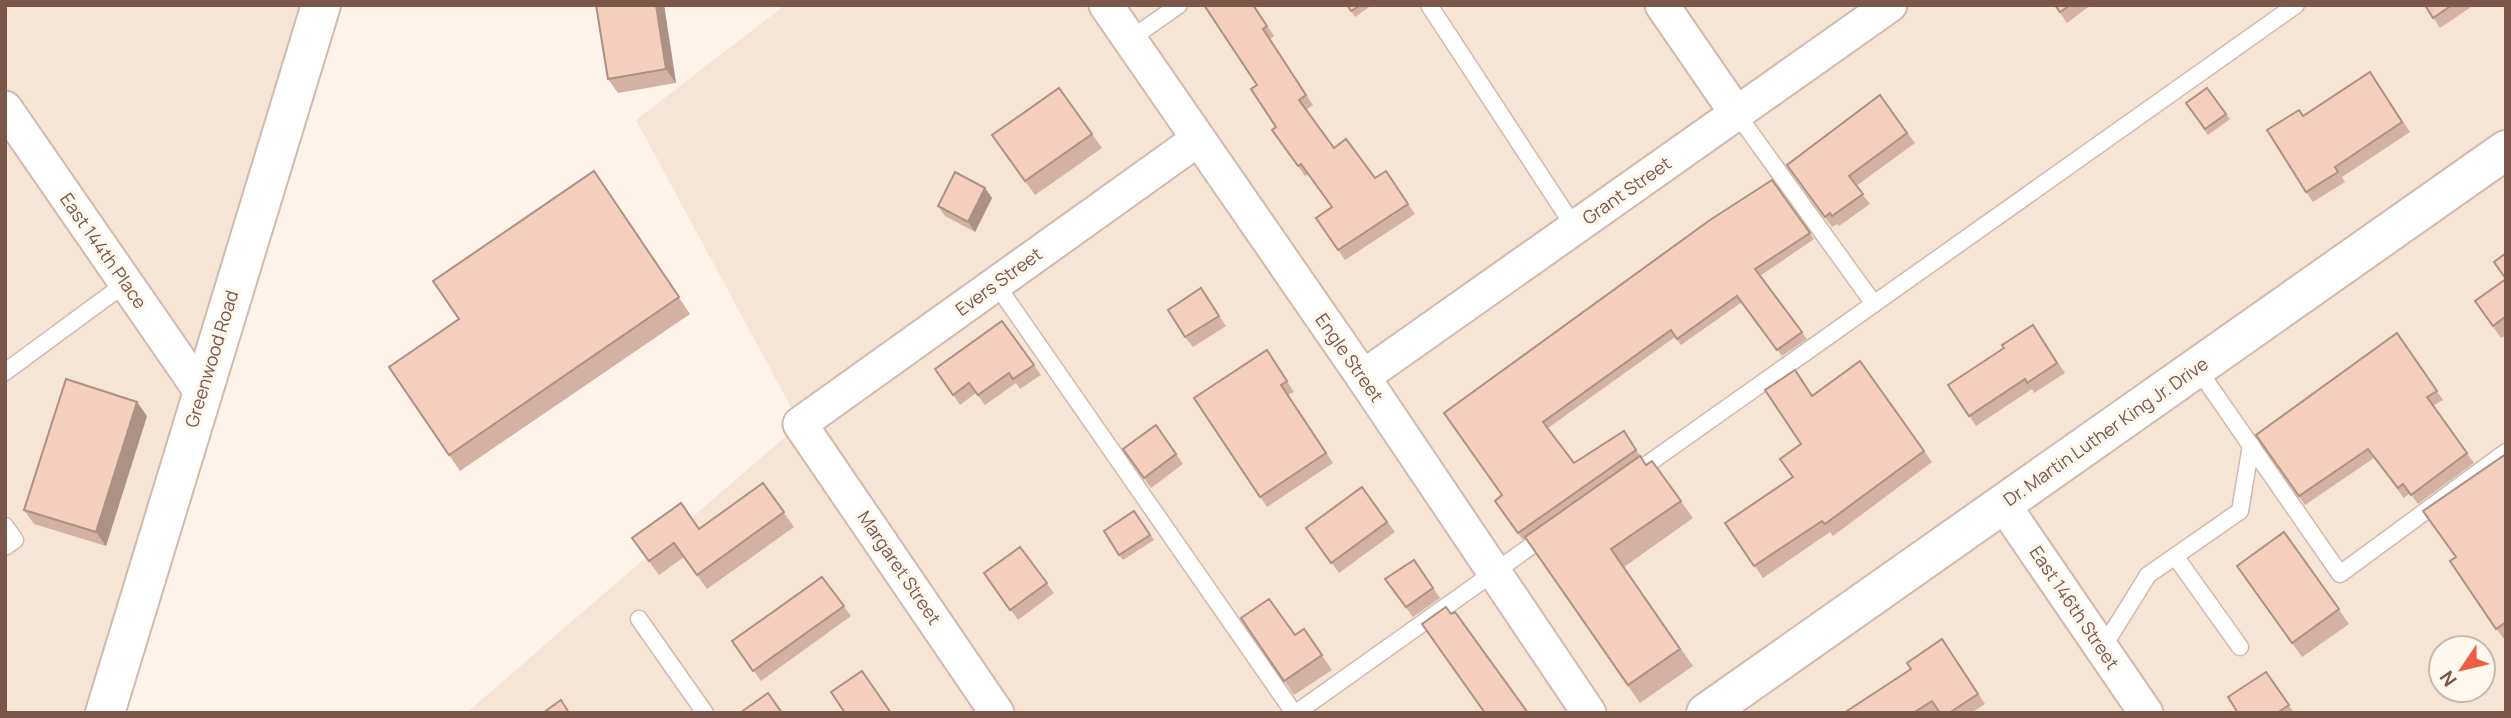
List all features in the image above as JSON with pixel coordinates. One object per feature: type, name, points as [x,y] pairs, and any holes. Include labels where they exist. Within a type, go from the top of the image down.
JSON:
[{"type":"street","name":"Greenwood Road","points":[[105,713],[321,5]]},
{"type":"street","name":"Engle Street","points":[[1106,5],[1363,377],[1589,713]]},
{"type":"street","points":[[1662,5],[1737,114]]},
{"type":"street","name":"Grant Street","points":[[1363,377],[1890,5]]},
{"type":"street","name":"East 144th Place","points":[[5,108],[202,393]]},
{"type":"street","name":"Evers Street","points":[[800,424],[1197,140]]},
{"type":"street","name":"Dr. Martin Luther King Jr. Drive","points":[[1706,713],[2506,150]]},
{"type":"street","name":"Margaret Street","points":[[800,424],[997,713]]},
{"type":"street","name":"East 146th Street","points":[[2003,504],[2146,713]]},
{"type":"lane","points":[[1129,40],[1179,5]]},
{"type":"lane","points":[[1429,5],[1575,228]]},
{"type":"lane","points":[[1617,486],[2296,5]]},
{"type":"lane","points":[[1737,114],[1874,304]]},
{"type":"lane","points":[[5,372],[126,283]]},
{"type":"lane","points":[[996,284],[1295,713],[1561,525]]},
{"type":"lane","points":[[2197,368],[2340,573],[2506,453]]},
{"type":"lane","points":[[2102,649],[2148,575],[2240,511],[2250,445]]},
{"type":"lane","points":[[5,526],[15,540],[5,547]]},
{"type":"lane","points":[[2175,556],[2240,648]]},
{"type":"lane","points":[[639,619],[705,713]]},
{"type":"shaded area","points":[[5,5],[323,5],[106,713],[5,713]]},
{"type":"shaded area","points":[[785,5],[2506,5],[2506,713],[466,713],[800,424],[636,120]]},
{"type":"building","points":[[596,5],[656,5],[666,69],[608,79]]},
{"type":"building","points":[[1204,5],[1253,5],[1267,26],[1263,29],[1306,95],[1299,100],[1334,148],[1346,139],[1375,178],[1386,171],[1408,204],[1338,250],[1316,218],[1332,207],[1272,130],[1276,127],[1251,89],[1257,85]]},
{"type":"building","points":[[1347,5],[1361,5],[1351,11]]},
{"type":"building","points":[[2055,5],[2070,5],[2060,12]]},
{"type":"building","points":[[2425,5],[2452,5],[2433,18]]},
{"type":"building","points":[[2370,72],[2402,122],[2335,167],[2338,172],[2306,192],[2267,130],[2299,110],[2303,116]]},
{"type":"building","points":[[1059,88],[1092,134],[1025,181],[992,135]]},
{"type":"building","points":[[2207,88],[2226,114],[2205,129],[2186,103]]},
{"type":"building","points":[[1880,95],[1907,133],[1849,176],[1863,194],[1832,216],[1830,213],[1825,217],[1787,165]]},
{"type":"building","points":[[594,171],[679,297],[449,455],[389,367],[459,319],[433,281]]},
{"type":"building","points":[[955,172],[985,188],[968,222],[938,206]]},
{"type":"building","points":[[1772,180],[1810,233],[1755,269],[1802,332],[1777,350],[1737,296],[1677,339],[1671,330],[1543,422],[1574,463],[1624,431],[1636,450],[1518,533],[1495,501],[1502,495],[1444,413],[1710,220]]},
{"type":"building","points":[[2506,253],[2506,279],[2494,262]]},
{"type":"building","points":[[2506,279],[2506,316],[2493,326],[2475,301]]},
{"type":"building","points":[[1201,288],[1219,316],[1185,337],[1168,310]]},
{"type":"building","points":[[1002,321],[1034,365],[1013,379],[1009,373],[978,395],[969,383],[953,395],[935,369]]},
{"type":"building","points":[[2033,325],[2057,363],[2027,383],[2025,379],[1969,416],[1948,385]]},
{"type":"building","points":[[2397,333],[2437,391],[2427,397],[2467,453],[2411,495],[2403,484],[2398,488],[2368,449],[2299,496],[2256,435]]},
{"type":"building","points":[[1267,350],[1287,381],[1281,385],[1326,453],[1260,497],[1194,398]]},
{"type":"building","points":[[1860,361],[1924,451],[1825,524],[1822,521],[1754,566],[1725,523],[1793,477],[1780,459],[1801,444],[1765,390],[1795,370],[1812,396]]},
{"type":"building","points":[[66,379],[137,402],[96,532],[24,510]]},
{"type":"building","points":[[1156,425],[1176,454],[1144,478],[1123,449]]},
{"type":"building","points":[[2506,454],[2506,622],[2496,629],[2450,561],[2456,557],[2423,511]]},
{"type":"building","points":[[1640,456],[1646,465],[1652,461],[1681,501],[1611,549],[1680,649],[1628,685],[1525,537]]},
{"type":"building","points":[[763,483],[784,512],[697,575],[674,543],[649,561],[632,538],[681,503],[699,529]]},
{"type":"building","points":[[1362,487],[1387,522],[1331,563],[1306,528]]},
{"type":"building","points":[[1134,511],[1150,535],[1119,555],[1104,531]]},
{"type":"building","points":[[2284,532],[2339,609],[2292,643],[2237,566]]},
{"type":"building","points":[[1020,547],[1047,583],[1010,610],[984,573]]},
{"type":"building","points":[[1414,560],[1433,588],[1406,607],[1385,579]]},
{"type":"building","points":[[822,577],[844,606],[753,671],[732,641]]},
{"type":"building","points":[[1269,599],[1295,635],[1304,629],[1322,655],[1284,681],[1241,618]]},
{"type":"building","points":[[1446,607],[1451,614],[1455,612],[1528,713],[1485,713],[1422,624]]},
{"type":"building","points":[[1942,639],[1978,694],[1949,713],[1940,713],[1932,701],[1913,713],[1844,713],[1911,669],[1907,663]]},
{"type":"building","points":[[862,671],[891,713],[845,713],[831,692]]},
{"type":"building","points":[[2266,672],[2289,705],[2277,713],[2238,713],[2228,697]]},
{"type":"building","points":[[768,693],[782,713],[740,713]]},
{"type":"building","points":[[561,700],[569,713],[543,713]]}]
